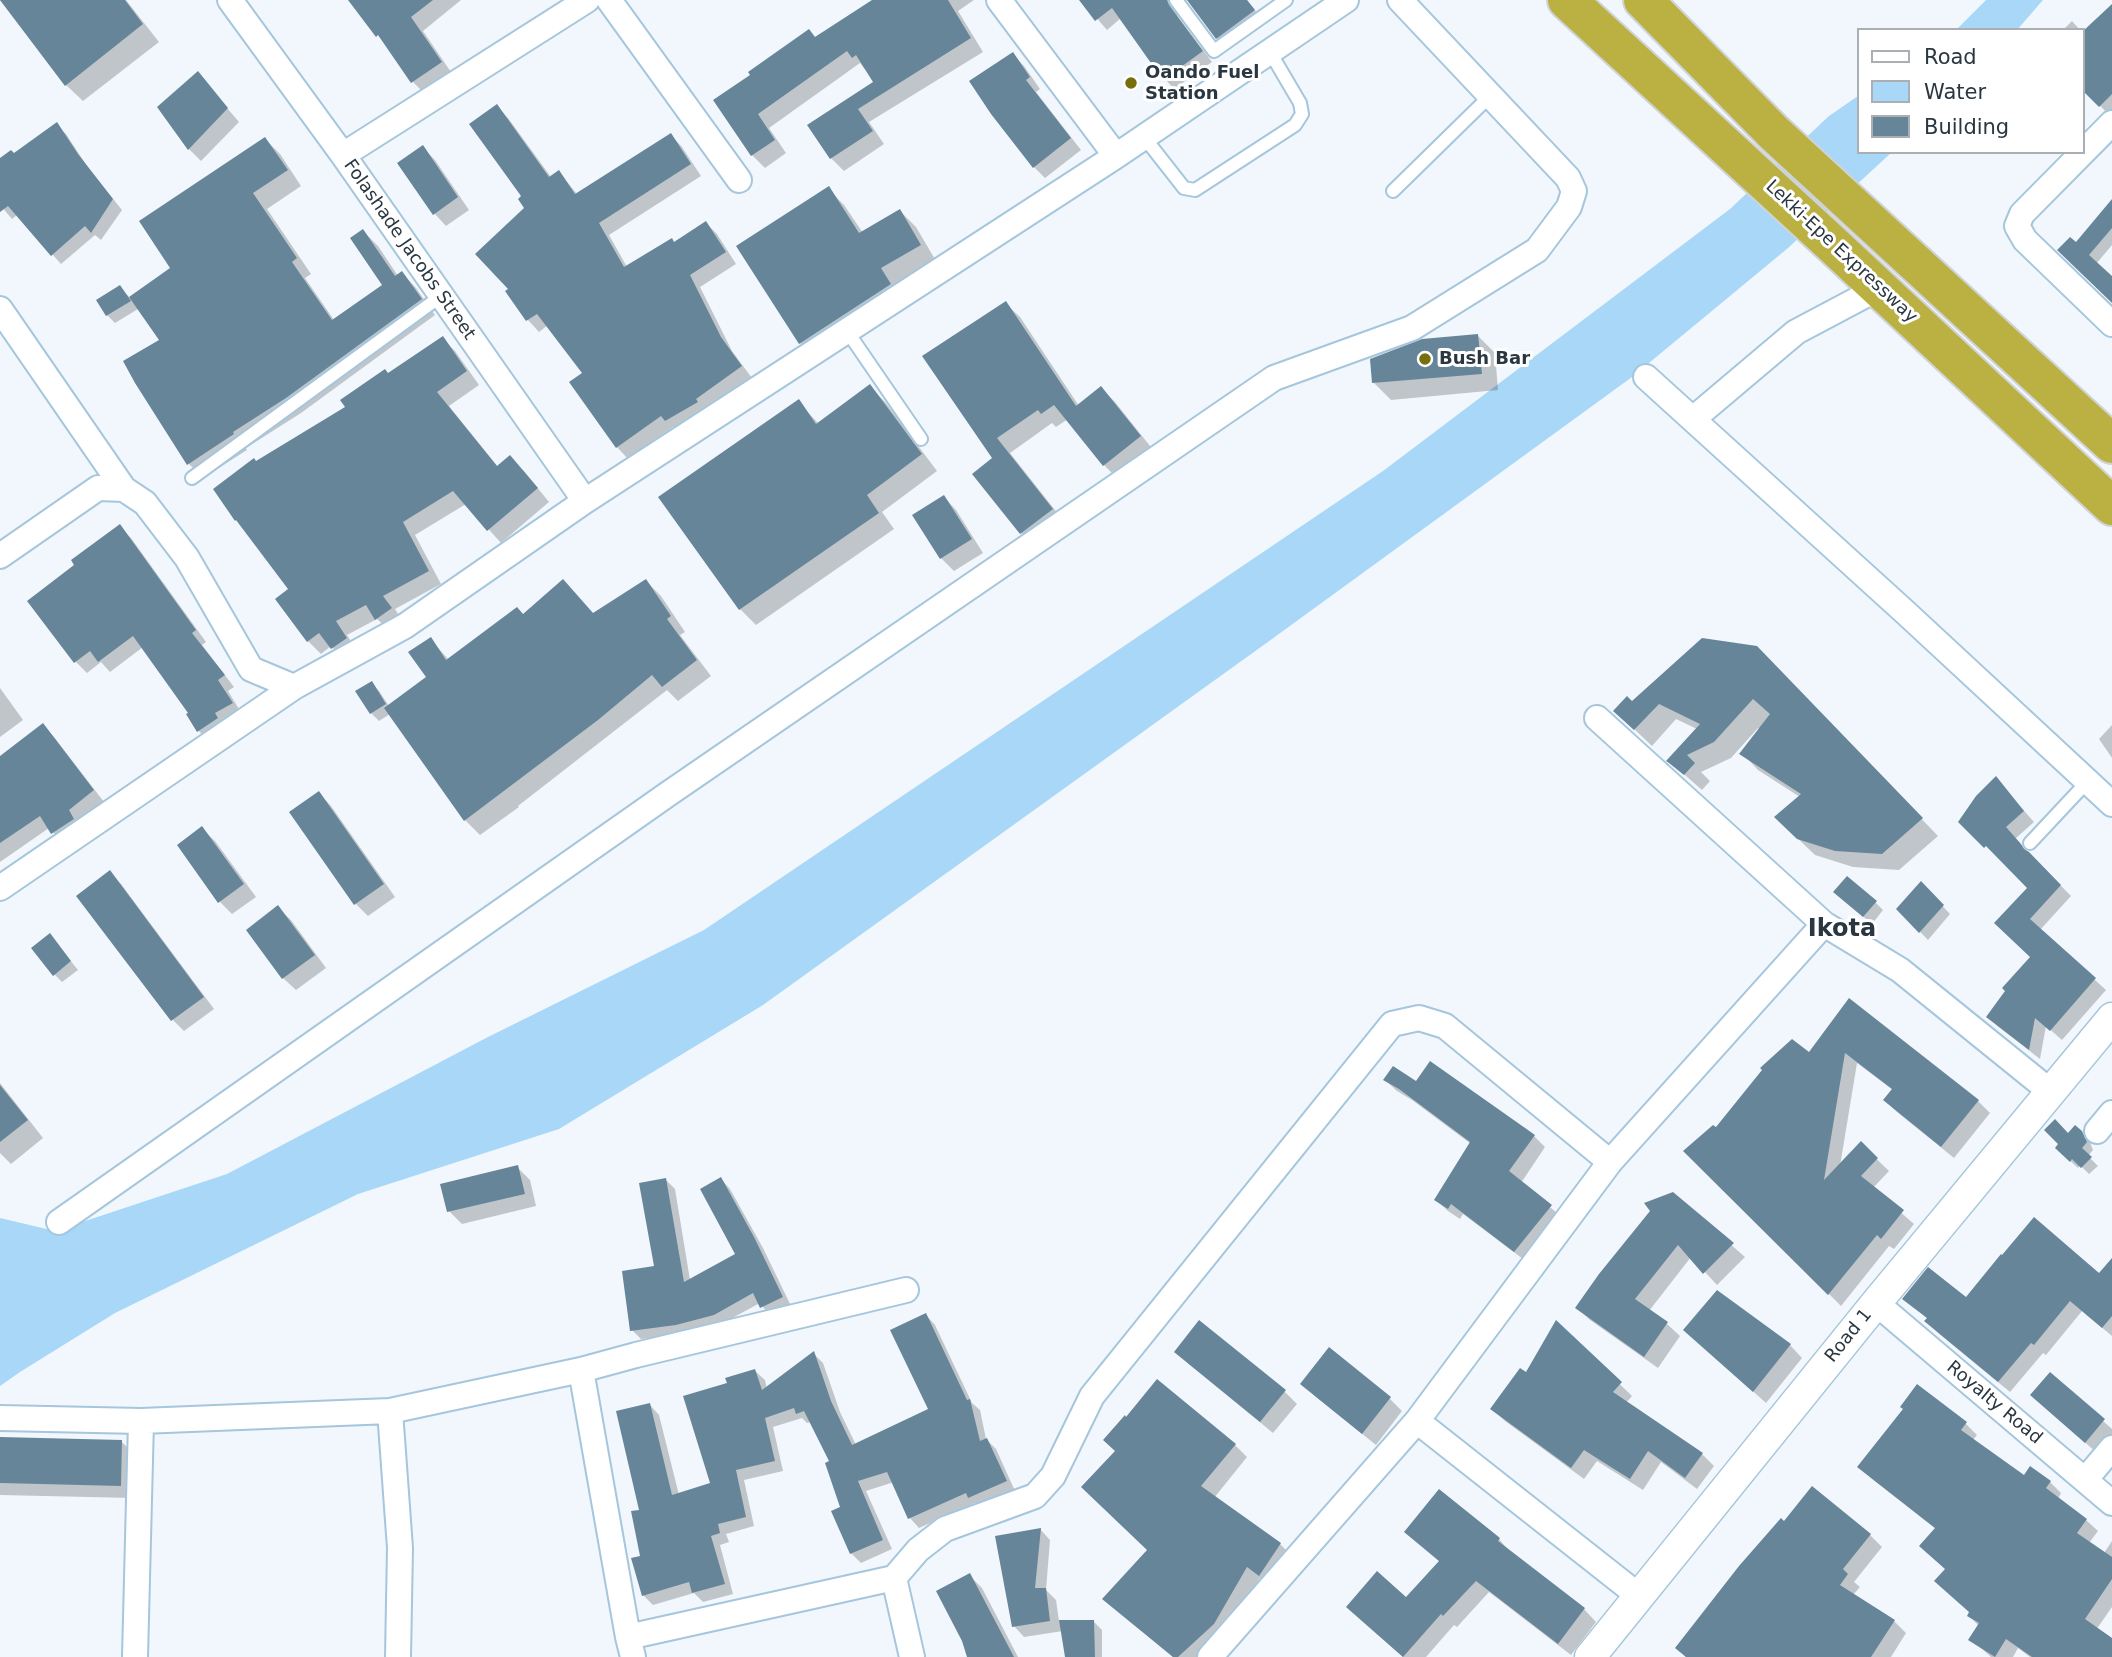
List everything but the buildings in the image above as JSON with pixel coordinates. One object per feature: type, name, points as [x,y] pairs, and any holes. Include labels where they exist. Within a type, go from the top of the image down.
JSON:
[{"type":"highway","name":"Lekki-Epe Expressway","points":[[1567,0],[2112,506]]},
{"type":"highway","points":[[1643,0],[1774,133],[2112,444]]},
{"type":"street","name":"Folashade Jacobs Street","points":[[230,0],[343,155],[585,502]]},
{"type":"street","points":[[343,155],[587,0]]},
{"type":"street","points":[[609,0],[739,180]]},
{"type":"street","points":[[999,0],[1116,156]]},
{"type":"street","points":[[0,888],[294,687],[405,625],[585,502],[1116,156],[1346,0]]},
{"type":"street","points":[[59,1222],[657,802],[1274,378],[1412,328],[1537,250],[1569,208],[1574,191],[1568,178],[1400,0]]},
{"type":"street","points":[[2084,151],[2112,123]]},
{"type":"street","points":[[2081,154],[2022,214],[2017,226],[2025,240],[2112,324]]},
{"type":"street","points":[[1693,419],[1796,332],[1879,288]]},
{"type":"street","points":[[0,309],[124,489],[145,503],[187,558],[251,669],[294,687]]},
{"type":"street","points":[[1646,377],[2112,804]]},
{"type":"street","points":[[0,556],[98,488],[124,489]]},
{"type":"street","points":[[1597,718],[1824,924],[1900,970],[2051,1092]]},
{"type":"street","points":[[1210,1657],[1417,1421],[1611,1162],[1824,924]]},
{"type":"street","points":[[581,1370],[631,1647],[894,1578],[918,1550],[945,1529],[1035,1496],[1053,1476],[1092,1396],[1392,1024],[1419,1018],[1445,1026],[1611,1162]]},
{"type":"street","name":"Road 1","points":[[1590,1657],[1876,1303],[2112,1018]]},
{"type":"street","points":[[0,1418],[141,1421],[390,1411],[581,1370],[906,1290]]},
{"type":"street","name":"Royalty Road","points":[[1876,1303],[2112,1503]]},
{"type":"street","points":[[390,1411],[400,1548],[398,1657]]},
{"type":"street","points":[[135,1657],[141,1421]]},
{"type":"street","points":[[1417,1421],[1639,1596]]},
{"type":"street","points":[[2085,1480],[2112,1448]]},
{"type":"street","points":[[894,1578],[912,1657]]},
{"type":"lane","points":[[1176,0],[1214,51],[1286,0]]},
{"type":"lane","points":[[1144,137],[1184,188],[1195,190],[1295,125],[1302,114],[1300,103],[1270,52]]},
{"type":"lane","points":[[1393,191],[1490,95]]},
{"type":"lane","points":[[192,478],[441,296]]},
{"type":"lane","points":[[847,331],[921,439]]},
{"type":"lane","points":[[2030,843],[2088,781]]},
{"type":"water","points":[[1986,0],[2043,0],[2019,28],[1958,28]]},
{"type":"water","points":[[1856,97],[1856,154],[1890,154],[1788,248],[1632,377],[763,1005],[559,1129],[358,1194],[115,1313],[0,1386],[0,1218],[55,1231],[227,1174],[488,1037],[704,930],[1383,471],[1730,209],[1829,116]]},
{"type":"place","name":"Oando Fuel Station","points":[[1131,83]]},
{"type":"place","name":"Bush Bar","points":[[1425,359]]},
{"type":"district","name":"Ikota","points":[[1842,930]]}]
